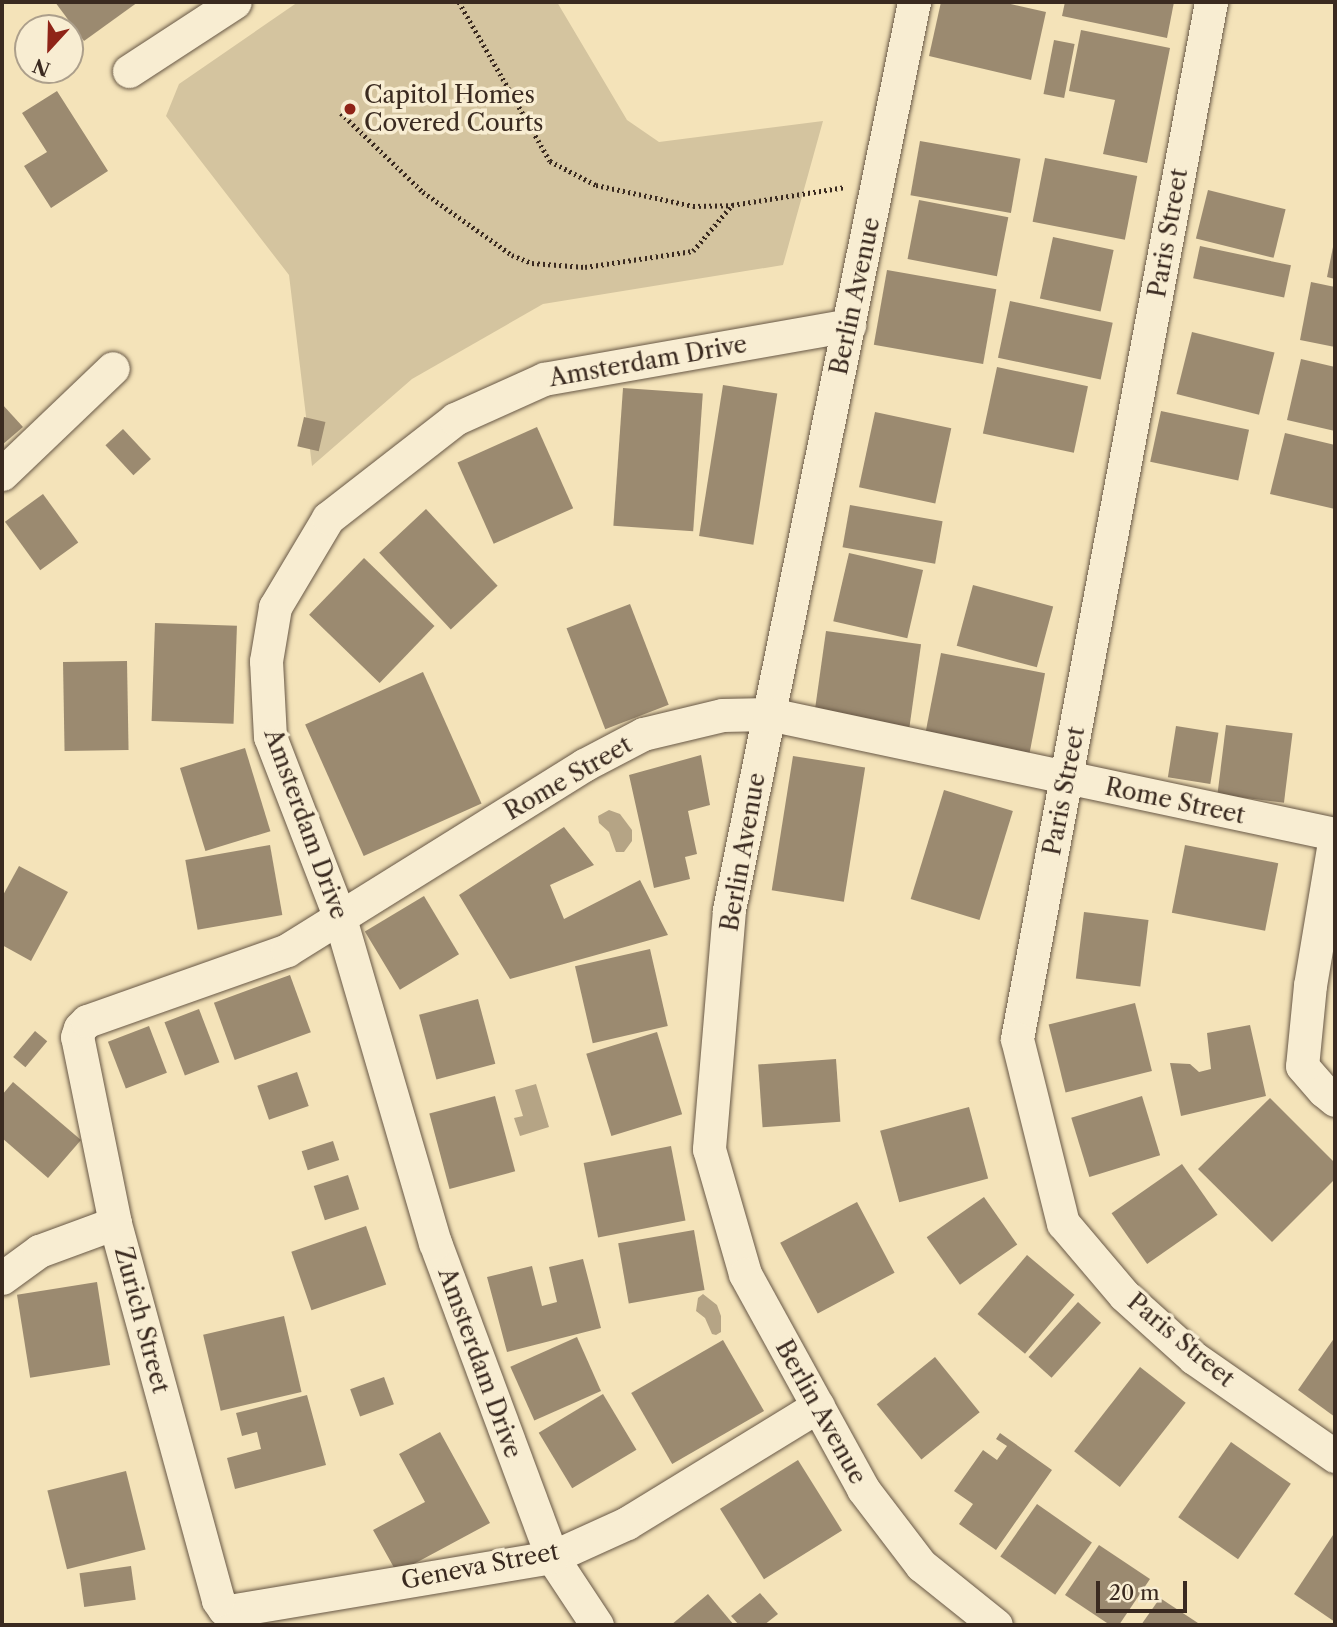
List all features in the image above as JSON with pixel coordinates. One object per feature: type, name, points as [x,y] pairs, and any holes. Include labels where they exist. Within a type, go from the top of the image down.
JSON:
[{"type":"street","points":[[129,71],[235,2]]},
{"type":"street","name":"Berlin Avenue","points":[[914,2],[729,910],[709,1149],[745,1274],[863,1489],[921,1565],[996,1625]]},
{"type":"street","name":"Paris Street","points":[[1210,2],[1017,1040],[1063,1223],[1124,1295],[1194,1358],[1335,1456]]},
{"type":"street","name":"Amsterdam Drive","points":[[597,1625],[552,1557],[436,1243],[340,918],[270,737],[266,661],[275,607],[328,517],[455,419],[544,379],[849,325]]},
{"type":"street","points":[[2,474],[113,368]]},
{"type":"street","name":"Rome Street","points":[[87,1021],[287,950],[584,765],[643,734],[722,715],[769,714],[1335,835]]},
{"type":"street","points":[[1335,835],[1310,985],[1302,1066],[1335,1100]]},
{"type":"street","name":"Zurich Street","points":[[87,1021],[77,1037],[115,1223],[218,1600],[224,1609],[232,1611]]},
{"type":"street","points":[[2,1278],[39,1251],[115,1223]]},
{"type":"street","name":"Geneva Street","points":[[232,1611],[552,1557],[627,1523],[818,1406]]},
{"type":"path","points":[[459,2],[550,161],[596,184],[693,206],[732,205],[878,182]]},
{"type":"path","points":[[341,113],[423,192],[512,256],[532,263],[585,267],[693,251],[732,205]]},
{"type":"shaded area","points":[[298,2],[557,2],[627,120],[659,142],[823,121],[783,265],[543,304],[412,379],[312,466],[289,275],[166,116],[179,84]]},
{"type":"shaded area","points":[[609,810],[620,814],[632,830],[632,841],[624,852],[616,852],[609,832],[599,823],[598,816]]},
{"type":"shaded area","points":[[536,1084],[549,1127],[520,1136],[514,1118],[523,1116],[515,1090]]},
{"type":"shaded area","points":[[703,1294],[717,1305],[721,1316],[721,1332],[716,1335],[712,1334],[705,1318],[696,1311],[698,1298]]},
{"type":"building","points":[[55,2],[138,2],[84,41],[84,14],[64,14]]},
{"type":"building","points":[[941,2],[1002,2],[1046,12],[1031,80],[929,56]]},
{"type":"building","points":[[1065,2],[1174,2],[1167,38],[1062,16]]},
{"type":"building","points":[[1081,30],[1170,48],[1147,163],[1103,154],[1115,100],[1069,91]]},
{"type":"building","points":[[1054,40],[1075,44],[1064,98],[1044,94]]},
{"type":"building","points":[[57,91],[108,171],[51,208],[24,166],[47,152],[22,113]]},
{"type":"building","points":[[920,141],[1020,159],[1011,213],[910,195]]},
{"type":"building","points":[[1045,158],[1137,176],[1125,240],[1033,222]]},
{"type":"building","points":[[1208,190],[1286,209],[1274,258],[1196,239]]},
{"type":"building","points":[[919,200],[1008,217],[997,276],[908,259]]},
{"type":"building","points":[[1053,237],[1114,250],[1101,312],[1040,299]]},
{"type":"building","points":[[1335,242],[1335,279],[1327,277]]},
{"type":"building","points":[[1200,246],[1291,265],[1284,298],[1193,278]]},
{"type":"building","points":[[887,270],[996,289],[983,364],[874,345]]},
{"type":"building","points":[[1311,282],[1335,287],[1335,347],[1300,340]]},
{"type":"building","points":[[1010,301],[1113,323],[1101,380],[998,358]]},
{"type":"building","points":[[1192,332],[1274,353],[1259,415],[1177,394]]},
{"type":"building","points":[[1301,359],[1335,367],[1335,431],[1287,420]]},
{"type":"building","points":[[997,367],[1088,386],[1074,453],[983,434]]},
{"type":"building","points":[[723,385],[777,394],[753,545],[699,536]]},
{"type":"building","points":[[623,388],[703,394],[693,531],[613,526]]},
{"type":"building","points":[[2,404],[23,427],[2,445]]},
{"type":"building","points":[[1161,411],[1249,430],[1238,481],[1150,462]]},
{"type":"building","points":[[875,412],[951,428],[935,504],[859,487]]},
{"type":"building","points":[[304,417],[325,422],[319,451],[297,446]]},
{"type":"building","points":[[537,427],[573,508],[494,544],[458,462]]},
{"type":"building","points":[[123,429],[151,459],[133,475],[105,445]]},
{"type":"building","points":[[1285,433],[1335,445],[1335,509],[1270,494]]},
{"type":"building","points":[[43,494],[78,543],[40,570],[5,522]]},
{"type":"building","points":[[850,505],[943,521],[935,564],[843,547]]},
{"type":"building","points":[[426,509],[498,586],[451,629],[379,553]]},
{"type":"building","points":[[849,553],[923,570],[907,638],[833,621]]},
{"type":"building","points":[[364,558],[434,626],[380,683],[309,615]]},
{"type":"building","points":[[973,585],[1053,606],[1037,667],[957,646]]},
{"type":"building","points":[[630,604],[669,705],[605,729],[567,628]]},
{"type":"building","points":[[155,623],[237,626],[234,724],[152,721]]},
{"type":"building","points":[[826,631],[921,644],[909,728],[814,714]]},
{"type":"building","points":[[941,653],[1045,673],[1029,757],[925,736]]},
{"type":"building","points":[[127,661],[129,750],[65,751],[63,662]]},
{"type":"building","points":[[423,672],[482,804],[364,856],[305,724]]},
{"type":"building","points":[[1226,725],[1293,733],[1284,803],[1217,794]]},
{"type":"building","points":[[1176,726],[1218,733],[1210,784],[1168,777]]},
{"type":"building","points":[[245,748],[270,831],[205,851],[180,768]]},
{"type":"building","points":[[701,755],[710,805],[688,811],[697,854],[685,857],[690,879],[654,888],[629,775]]},
{"type":"building","points":[[793,756],[865,767],[844,902],[772,890]]},
{"type":"building","points":[[944,790],[1013,811],[980,920],[911,899]]},
{"type":"building","points":[[564,827],[594,865],[550,885],[564,919],[640,880],[668,935],[510,979],[459,895]]},
{"type":"building","points":[[270,845],[282,915],[198,930],[185,860]]},
{"type":"building","points":[[1185,845],[1278,863],[1265,931],[1172,913]]},
{"type":"building","points":[[19,866],[68,892],[31,961],[2,945],[2,897]]},
{"type":"building","points":[[424,896],[459,954],[400,990],[365,932]]},
{"type":"building","points":[[1084,912],[1149,920],[1140,986],[1076,979]]},
{"type":"building","points":[[650,949],[668,1026],[593,1043],[575,966]]},
{"type":"building","points":[[290,975],[311,1032],[235,1060],[214,1003]]},
{"type":"building","points":[[478,999],[495,1064],[436,1080],[419,1015]]},
{"type":"building","points":[[1135,1003],[1152,1071],[1066,1092],[1049,1025]]},
{"type":"building","points":[[199,1009],[219,1062],[185,1075],[164,1022]]},
{"type":"building","points":[[1250,1025],[1266,1096],[1181,1116],[1170,1063],[1190,1064],[1199,1072],[1211,1069],[1207,1033]]},
{"type":"building","points":[[149,1026],[167,1073],[126,1088],[108,1042]]},
{"type":"building","points":[[35,1031],[47,1041],[25,1067],[13,1057]]},
{"type":"building","points":[[657,1032],[682,1114],[611,1136],[586,1054]]},
{"type":"building","points":[[836,1059],[840,1122],[763,1127],[758,1064]]},
{"type":"building","points":[[297,1072],[309,1106],[269,1120],[257,1086]]},
{"type":"building","points":[[13,1082],[81,1140],[48,1178],[2,1138],[2,1095]]},
{"type":"building","points":[[495,1096],[515,1171],[450,1189],[429,1114]]},
{"type":"building","points":[[1142,1096],[1160,1155],[1089,1177],[1071,1118]]},
{"type":"building","points":[[1270,1098],[1335,1163],[1335,1179],[1272,1242],[1198,1169]]},
{"type":"building","points":[[969,1107],[988,1178],[899,1202],[880,1131]]},
{"type":"building","points":[[333,1141],[339,1160],[308,1170],[302,1151]]},
{"type":"building","points":[[671,1146],[686,1221],[598,1238],[584,1163]]},
{"type":"building","points":[[1182,1164],[1218,1215],[1147,1264],[1112,1213]]},
{"type":"building","points":[[348,1175],[359,1209],[325,1220],[314,1186]]},
{"type":"building","points":[[984,1197],[1017,1245],[960,1285],[927,1237]]},
{"type":"building","points":[[857,1202],[895,1273],[818,1313],[780,1243]]},
{"type":"building","points":[[366,1226],[386,1285],[311,1310],[291,1252]]},
{"type":"building","points":[[694,1230],[705,1290],[629,1303],[618,1243]]},
{"type":"building","points":[[1027,1255],[1074,1295],[1025,1354],[978,1314]]},
{"type":"building","points":[[583,1259],[601,1328],[507,1352],[487,1277],[532,1266],[542,1306],[557,1302],[549,1267]]},
{"type":"building","points":[[97,1282],[110,1365],[30,1378],[17,1295]]},
{"type":"building","points":[[1078,1302],[1101,1323],[1052,1378],[1028,1357]]},
{"type":"building","points":[[284,1316],[302,1392],[221,1411],[203,1335]]},
{"type":"building","points":[[577,1337],[601,1391],[534,1421],[510,1367]]},
{"type":"building","points":[[1335,1337],[1335,1417],[1298,1390]]},
{"type":"building","points":[[723,1340],[764,1411],[672,1464],[631,1393]]},
{"type":"building","points":[[935,1357],[980,1412],[921,1459],[877,1404]]},
{"type":"building","points":[[1140,1367],[1186,1403],[1120,1487],[1074,1451]]},
{"type":"building","points":[[384,1377],[394,1404],[360,1417],[350,1389]]},
{"type":"building","points":[[603,1394],[636,1450],[572,1488],[539,1433]]},
{"type":"building","points":[[307,1395],[326,1465],[235,1489],[227,1458],[261,1449],[257,1432],[242,1436],[236,1413]]},
{"type":"building","points":[[440,1432],[490,1523],[397,1573],[373,1530],[425,1502],[399,1454]]},
{"type":"building","points":[[1000,1433],[1052,1470],[996,1550],[959,1524],[973,1504],[954,1491],[983,1450],[997,1460],[1007,1446],[996,1439]]},
{"type":"building","points":[[1231,1442],[1291,1484],[1238,1559],[1178,1517]]},
{"type":"building","points":[[798,1460],[842,1530],[764,1579],[720,1509]]},
{"type":"building","points":[[126,1471],[146,1550],[67,1569],[47,1491]]},
{"type":"building","points":[[1037,1504],[1092,1542],[1055,1595],[1000,1556]]},
{"type":"building","points":[[1335,1532],[1335,1622],[1294,1594]]},
{"type":"building","points":[[1099,1545],[1150,1579],[1119,1625],[1110,1625],[1065,1595]]},
{"type":"building","points":[[131,1566],[136,1600],[84,1607],[80,1573]]},
{"type":"building","points":[[760,1593],[778,1614],[764,1625],[739,1625],[731,1616]]},
{"type":"building","points":[[708,1594],[734,1625],[671,1625]]},
{"type":"building","points":[[1160,1598],[1201,1625],[1141,1625]]},
{"type":"place","name":"Capitol Homes Covered Courts","points":[[350,109]]}]
